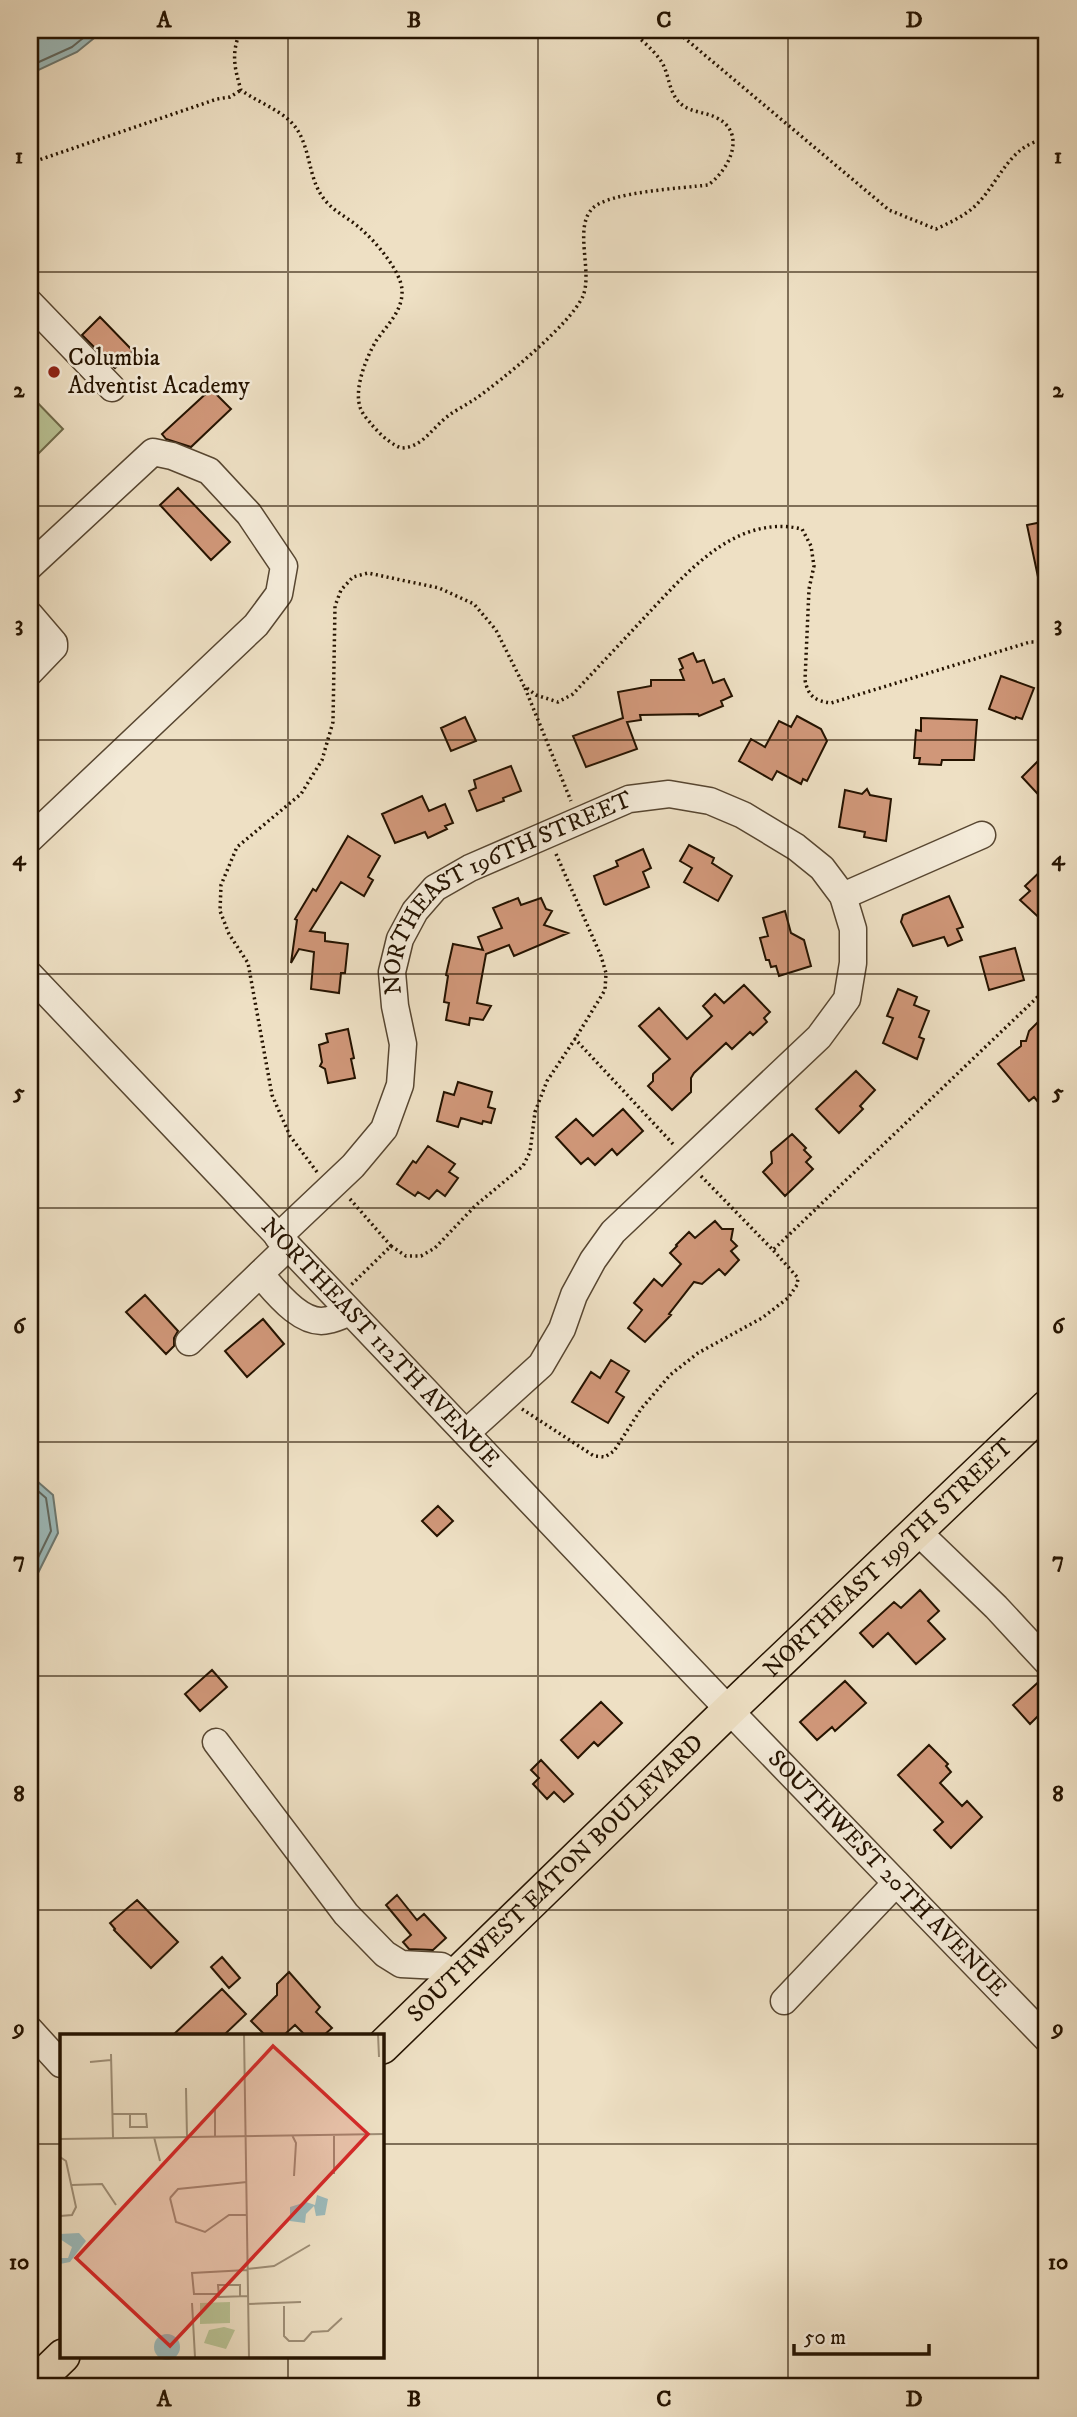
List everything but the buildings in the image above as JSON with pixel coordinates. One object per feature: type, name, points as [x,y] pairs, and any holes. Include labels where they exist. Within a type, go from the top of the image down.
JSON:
[{"type":"main road","name":"NORTHEAST 199TH STREET","points":[[729,1710],[1047,1407]]},
{"type":"main road","name":"SOUTHWEST EATON BOULEVARD","points":[[383,2046],[729,1710]]},
{"type":"main road","points":[[31,2387],[61,2358]]},
{"type":"street","points":[[30,303],[112,388]]},
{"type":"street","points":[[30,566],[153,452],[172,456],[209,471],[249,514],[284,566],[279,594],[256,625],[30,839]]},
{"type":"street","points":[[30,615],[54,643],[54,647],[30,671]]},
{"type":"street","name":"NORTHEAST 196TH STREET","points":[[188,1342],[260,1274],[283,1242],[384,1129],[400,1085],[403,1044],[395,1006],[392,972],[400,939],[415,911],[435,888],[470,868],[629,799],[669,794],[710,800],[743,815],[805,854],[822,868],[843,896]]},
{"type":"street","points":[[466,1433],[541,1364],[562,1329],[574,1296],[593,1260],[613,1232],[819,1037],[847,999],[853,963],[853,929],[843,896],[982,835]]},
{"type":"street","name":"NORTHEAST 112TH AVENUE","points":[[30,975],[729,1710]]},
{"type":"street","points":[[260,1274],[290,1307],[311,1318],[325,1322],[343,1305]]},
{"type":"street","points":[[917,1531],[996,1607],[1047,1662]]},
{"type":"street","name":"SOUTHWEST 20TH AVENUE","points":[[729,1710],[1047,2039]]},
{"type":"street","points":[[216,1742],[346,1914],[385,1954],[401,1964],[441,1966],[456,1975]]},
{"type":"street","points":[[784,2001],[896,1883]]},
{"type":"street","points":[[30,2030],[60,2063]]},
{"type":"path","points":[[241,30],[235,43],[233,60],[241,90],[290,122],[298,131],[322,197],[331,207],[362,229],[397,273],[402,289],[401,305],[374,344],[364,368],[359,392],[360,407],[372,425],[401,448],[417,445],[448,416],[476,399],[528,356],[570,315],[583,296],[586,280],[584,229],[586,218],[593,207],[613,198],[708,185],[719,177],[729,162],[734,146],[729,129],[718,118],[680,104],[673,95],[660,60],[630,30]]},
{"type":"path","points":[[675,30],[889,210],[936,229],[961,217],[977,204],[1018,150],[1038,140],[1047,139]]},
{"type":"path","points":[[30,163],[217,99],[230,97],[241,90]]},
{"type":"path","points":[[524,686],[536,695],[558,702],[573,694],[689,570],[726,542],[756,530],[784,525],[802,529],[811,546],[814,566],[809,589],[805,680],[807,692],[817,701],[831,703],[1030,642],[1047,645]]},
{"type":"path","points":[[343,1305],[391,1246],[346,1194],[314,1170],[290,1136],[272,1095],[248,963],[229,934],[220,911],[221,885],[237,847],[301,794],[322,760],[333,722],[335,606],[341,590],[353,577],[368,573],[439,588],[474,604],[496,630],[524,686],[579,821]]},
{"type":"path","points":[[547,834],[606,973],[605,990],[575,1039]]},
{"type":"path","points":[[507,1395],[523,1409],[594,1456],[605,1457],[614,1451],[641,1409],[670,1375],[698,1353],[762,1318],[788,1298],[797,1285],[798,1278],[773,1250]]},
{"type":"green space","points":[[30,395],[63,429],[30,462]]},
{"type":"water","points":[[30,30],[104,30],[77,52],[30,74]]},
{"type":"water","points":[[30,1475],[53,1495],[58,1533],[30,1589]]},
{"type":"place","name":"Columbia Adventist Academy","points":[[54,372]]}]
